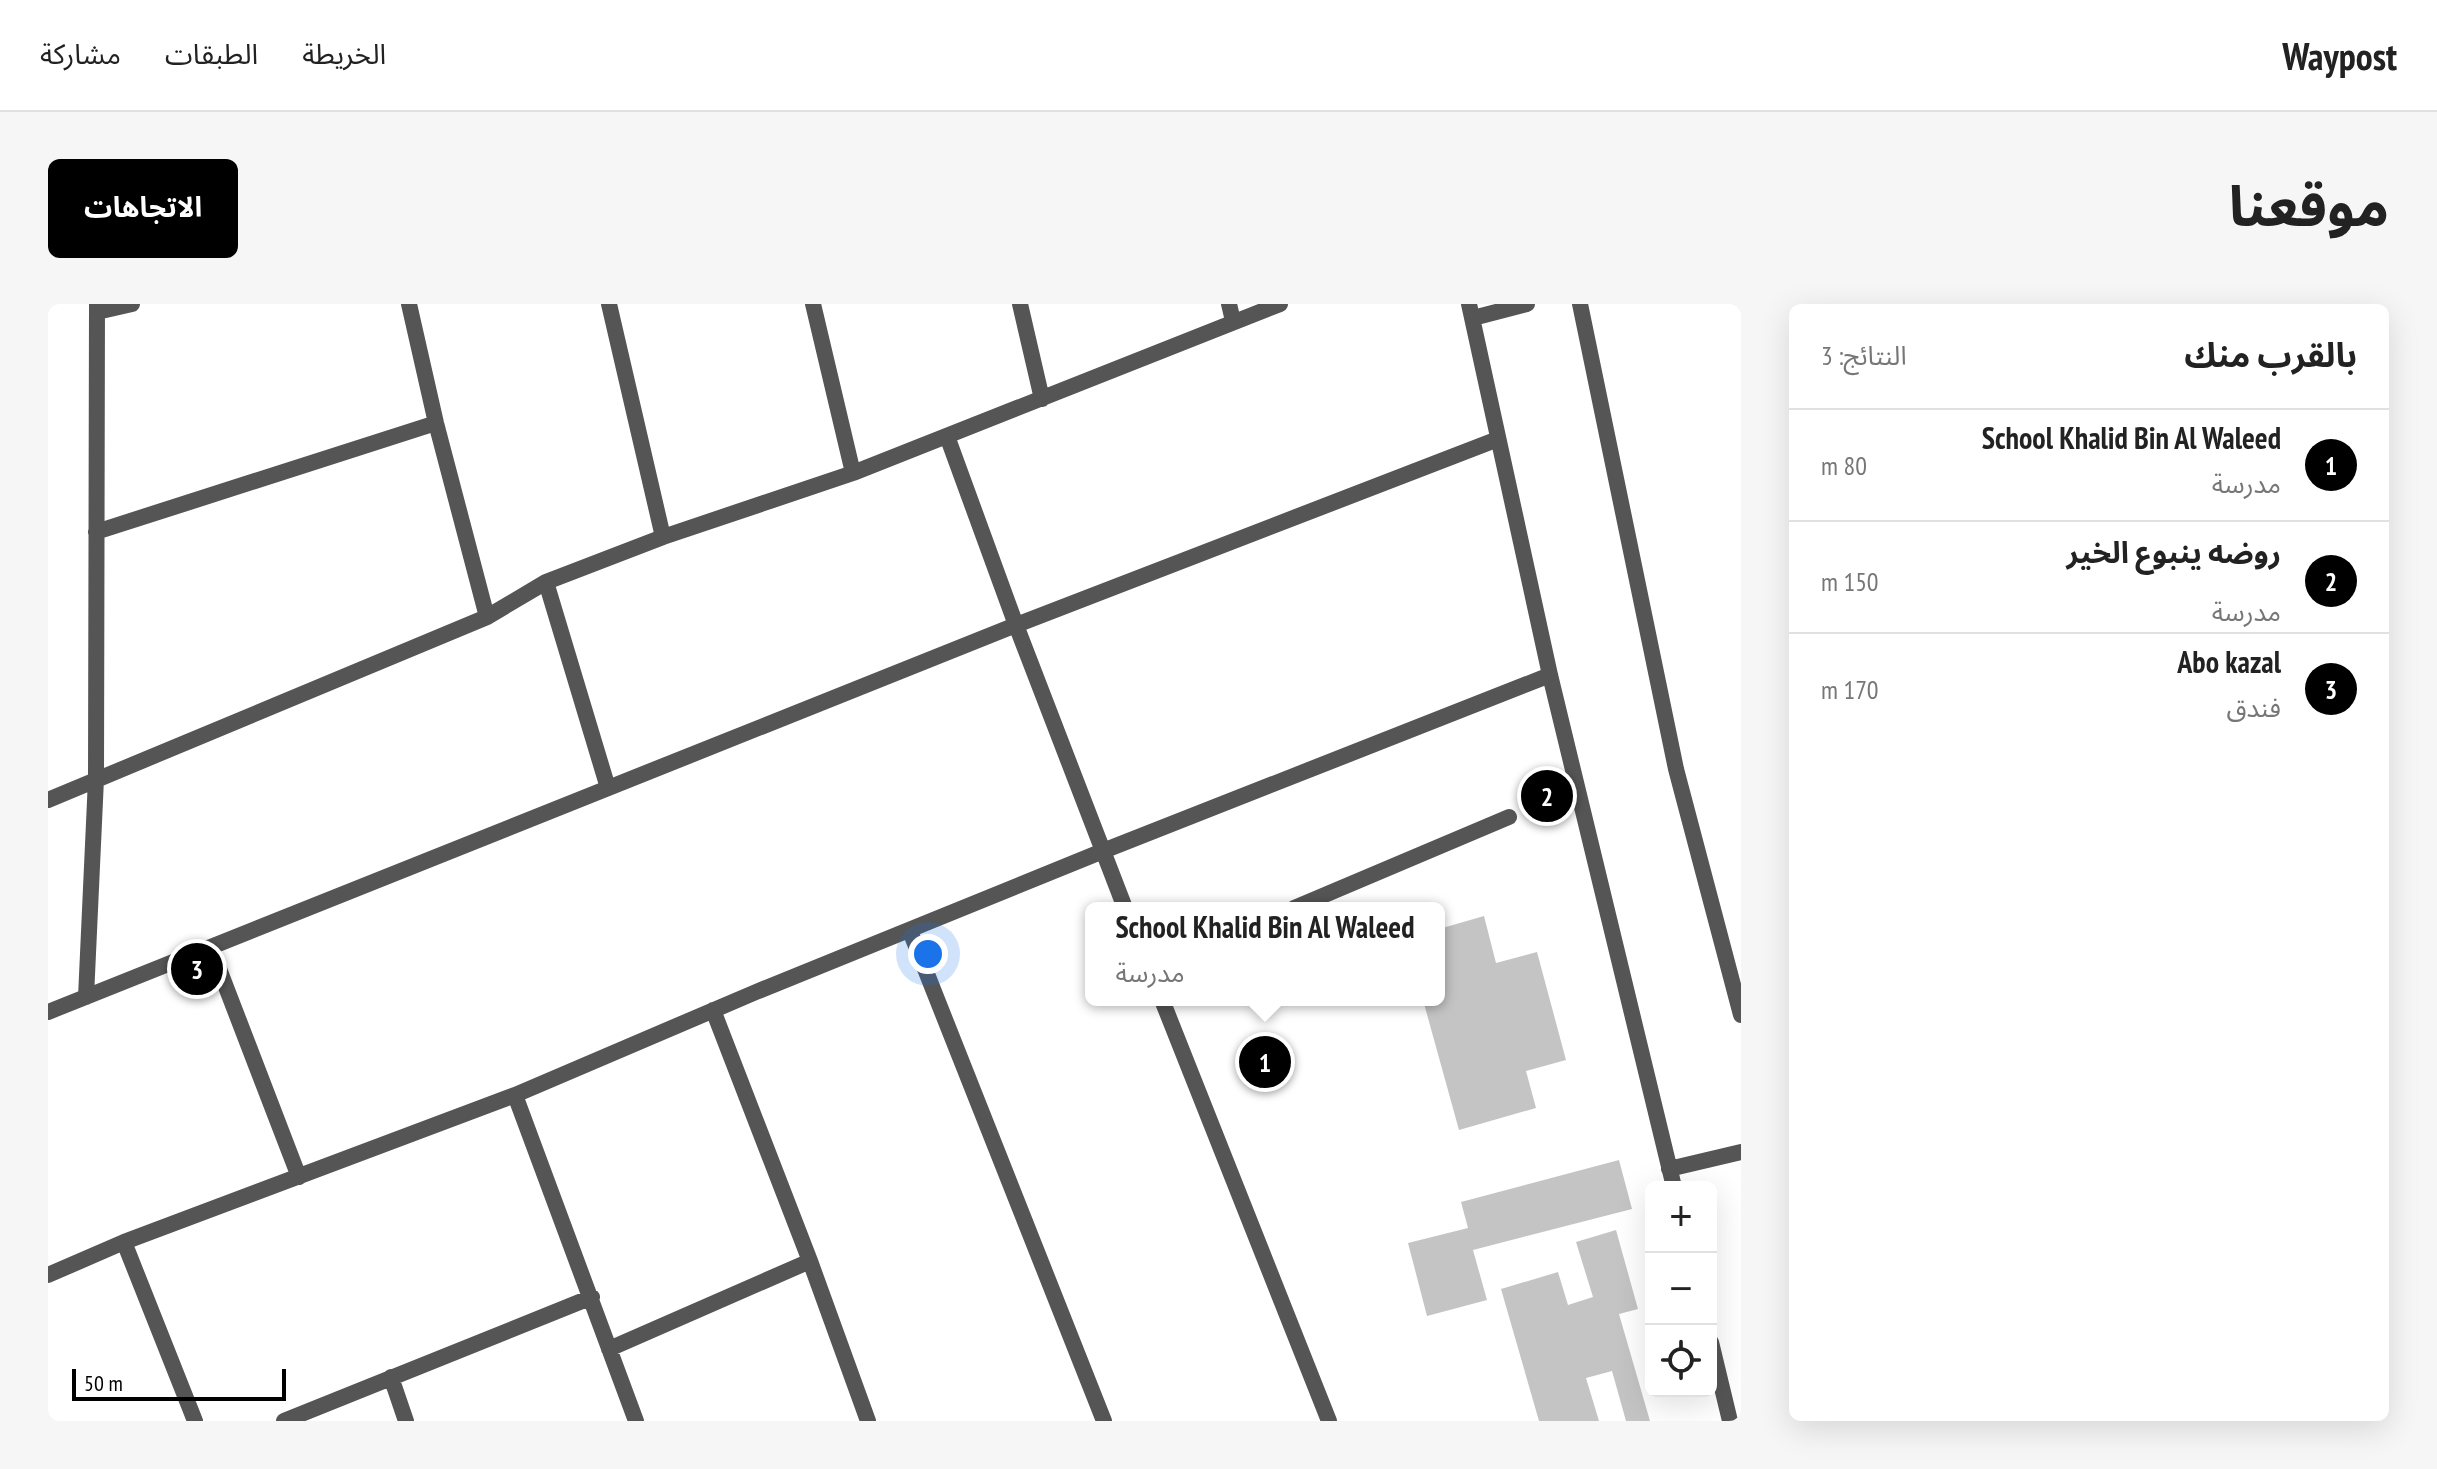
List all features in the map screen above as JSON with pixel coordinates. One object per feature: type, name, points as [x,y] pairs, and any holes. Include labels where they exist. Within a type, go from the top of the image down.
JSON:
[{"type":"street","points":[[86,997],[96,779],[97,308],[132,304]]},
{"type":"street","points":[[409,304],[436,423],[487,617]]},
{"type":"street","points":[[609,304],[663,537]]},
{"type":"street","points":[[813,304],[853,473]]},
{"type":"street","points":[[1020,304],[1042,399]]},
{"type":"street","points":[[48,800],[487,617],[546,582],[663,537],[853,473],[1042,399],[1231,312],[1280,304]]},
{"type":"street","points":[[1527,304],[1471,311],[1550,675],[1672,1181]]},
{"type":"street","points":[[1580,304],[1676,769],[1741,1015]]},
{"type":"street","points":[[96,532],[436,423]]},
{"type":"street","points":[[947,436],[1123,902]]},
{"type":"street","points":[[48,1012],[1016,625],[1498,439]]},
{"type":"street","points":[[546,582],[608,788]]},
{"type":"street","points":[[48,1275],[124,1242],[515,1095],[713,1010],[1103,851],[1550,675]]},
{"type":"street","points":[[1308,902],[1509,817]]},
{"type":"street","points":[[910,931],[1104,1421]]},
{"type":"street","points":[[211,948],[299,1177]]},
{"type":"street","points":[[1164,1006],[1329,1421]]},
{"type":"street","points":[[713,1010],[868,1421]]},
{"type":"street","points":[[515,1095],[636,1421]]},
{"type":"street","points":[[1669,1169],[1741,1152]]},
{"type":"street","points":[[124,1242],[195,1421]]},
{"type":"street","points":[[609,1349],[810,1261]]},
{"type":"street","points":[[284,1421],[592,1297]]},
{"type":"street","points":[[1717,1367],[1730,1421]]},
{"type":"street","points":[[391,1377],[406,1421]]},
{"type":"building","points":[[1484,916],[1496,963],[1537,952],[1566,1060],[1526,1071],[1536,1108],[1459,1130],[1425,1006],[1445,1006],[1445,927]]},
{"type":"building","points":[[1619,1160],[1632,1209],[1473,1250],[1487,1300],[1427,1316],[1408,1243],[1468,1228],[1461,1202]]},
{"type":"building","points":[[1616,1230],[1638,1309],[1619,1314],[1650,1421],[1626,1421],[1612,1371],[1586,1378],[1599,1421],[1539,1421],[1501,1289],[1558,1272],[1568,1305],[1593,1297],[1576,1242]]},
{"type":"place","name":"روضه ينبوع الخير","points":[[1547,796]]},
{"type":"place","name":"Abo kazal","points":[[197,969]]},
{"type":"place","name":"School Khalid Bin Al Waleed","points":[[1265,1062]]}]
